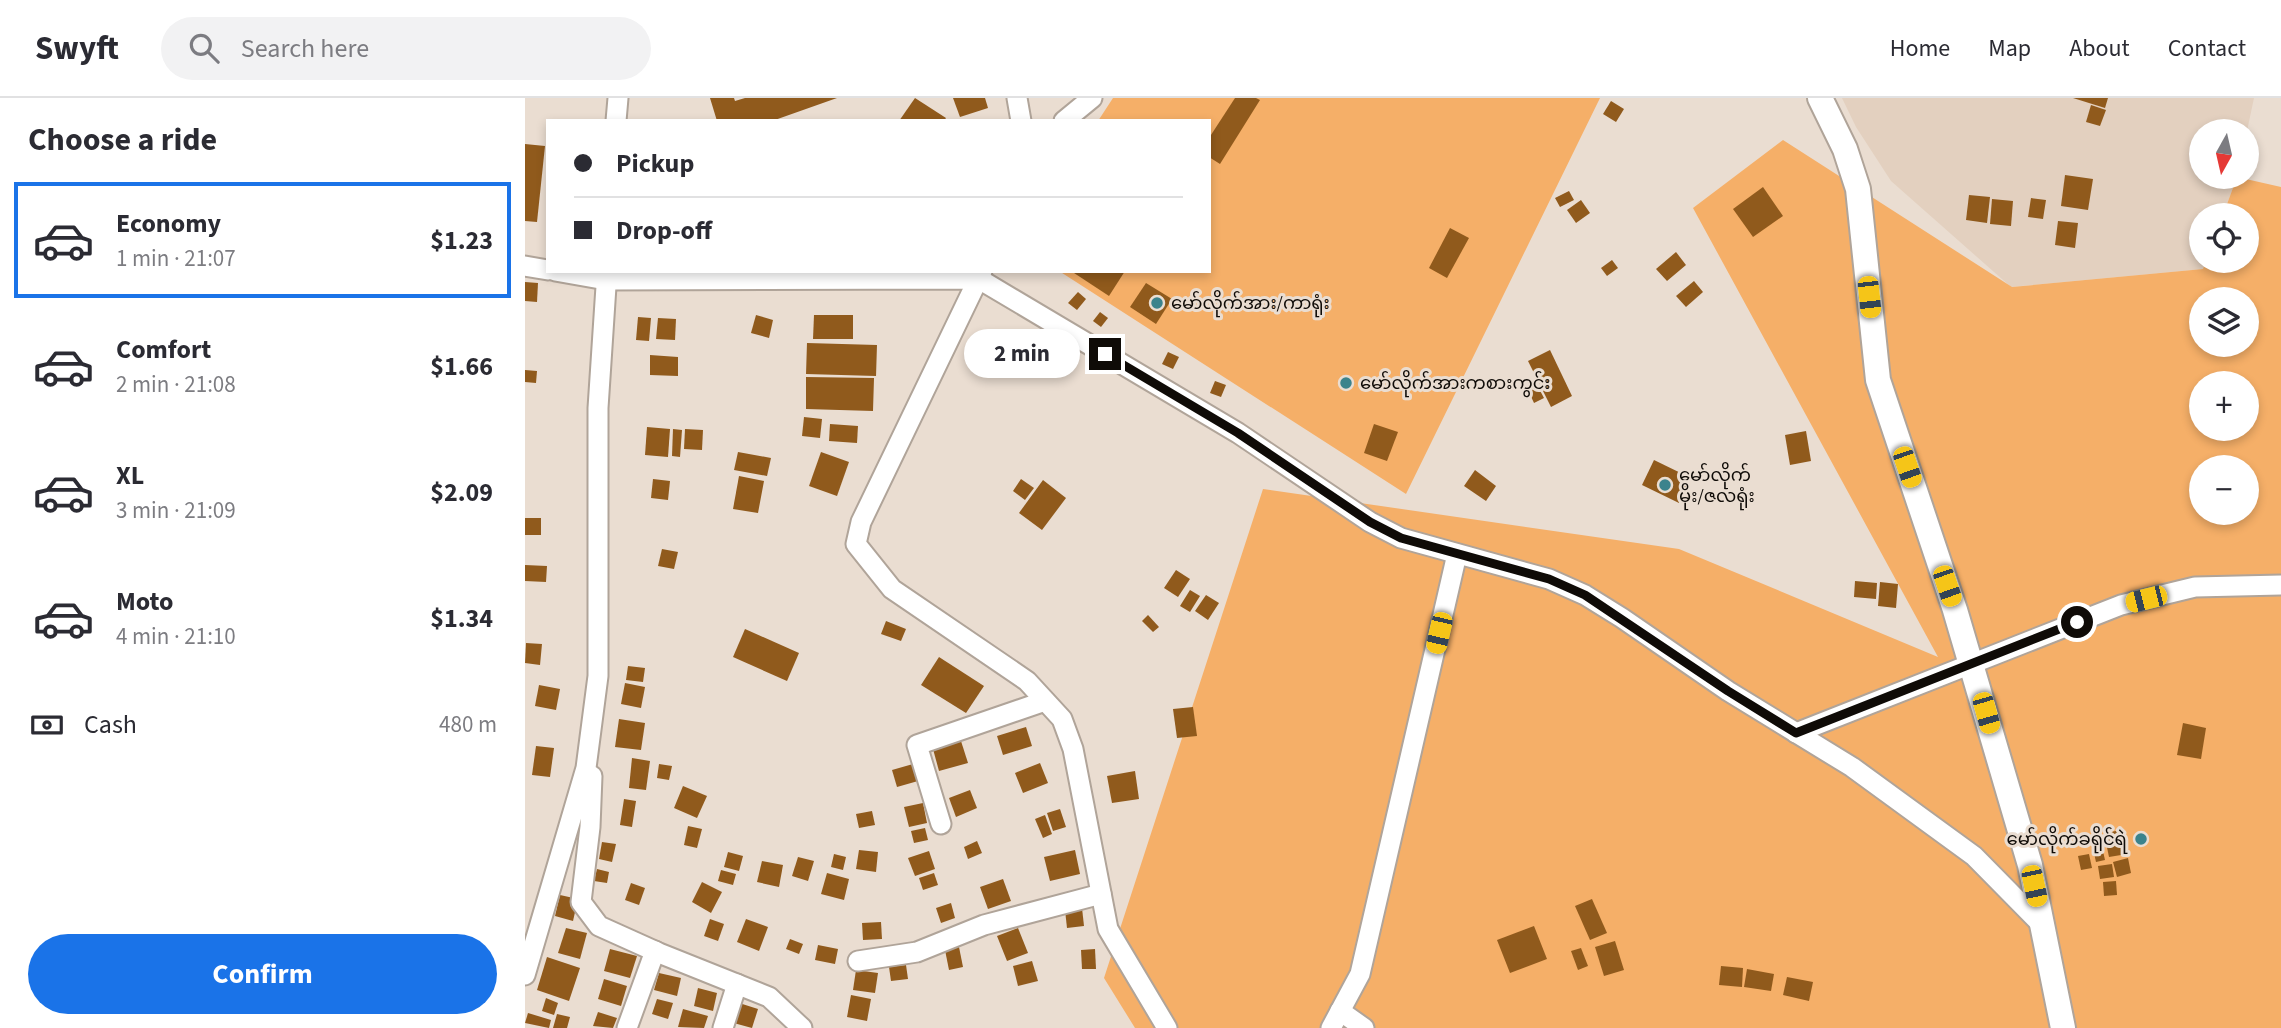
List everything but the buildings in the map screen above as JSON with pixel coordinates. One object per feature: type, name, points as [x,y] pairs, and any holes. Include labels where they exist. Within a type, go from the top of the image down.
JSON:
[{"type":"main road","points":[[1820,98],[1845,149],[1858,189],[1878,380],[1955,610],[2030,865],[2063,1028]]},
{"type":"street","points":[[616,119],[618,98]]},
{"type":"street","points":[[1017,98],[1021,119]]},
{"type":"street","points":[[1066,119],[1092,98]]},
{"type":"street","points":[[525,266],[546,270]]},
{"type":"street","points":[[576,273],[607,276],[981,275],[1238,433],[1370,522],[1401,538],[1549,579],[1585,595],[1728,691],[1852,767],[1974,856],[2043,926]]},
{"type":"street","points":[[981,275],[860,522],[856,544],[892,589],[1027,681],[1062,719],[1073,749],[1108,929],[1167,1028]]},
{"type":"street","points":[[525,975],[586,768],[598,676],[598,408],[607,276]]},
{"type":"street","points":[[1364,1028],[1336,1019],[1360,974],[1457,554]]},
{"type":"street","points":[[1796,733],[2121,605],[2195,587],[2281,585]]},
{"type":"street","points":[[595,701],[590,827],[581,902],[599,926],[769,996],[801,1028]]},
{"type":"street","points":[[941,824],[917,745],[1045,701]]},
{"type":"street","points":[[858,961],[917,952],[984,925],[1101,894]]},
{"type":"street","points":[[627,1028],[655,951]]},
{"type":"street","points":[[723,1028],[737,984]]},
{"type":"shaded area","name":"မော်လိုက်အားကစားကွင်း","points":[[1113,98],[1600,98],[1406,494],[1062,273],[1211,273],[1211,119],[1099,119]]},
{"type":"shaded area","points":[[1842,98],[2254,98],[2250,119],[2189,119],[2189,189],[2233,189],[2227,203],[2189,203],[2189,270],[2011,287],[1891,181],[1856,127]]},
{"type":"shaded area","points":[[1783,140],[2012,287],[2189,270],[2189,273],[2259,273],[2259,203],[2227,203],[2233,189],[2259,189],[2259,182],[2281,187],[2281,1028],[1135,1028],[1104,978],[1263,489],[1679,549],[1938,657],[1693,208]]},
{"type":"place","name":"မော်လိုက်အား/ကာရုံး","points":[[1157,303]]},
{"type":"place","name":"မော်လိုက်အားကစားကွင်း","points":[[1346,383]]},
{"type":"place","name":"မော်လိုက် မိုး/ဇလရုံး","points":[[1665,485]]},
{"type":"place","name":"မော်လိုက်ခရိုင်ရဲ","points":[[2141,839]]},
{"type":"route","points":[[1105,354],[1238,433],[1370,522],[1401,538],[1549,579],[1585,595],[1796,733],[2077,622]]}]
